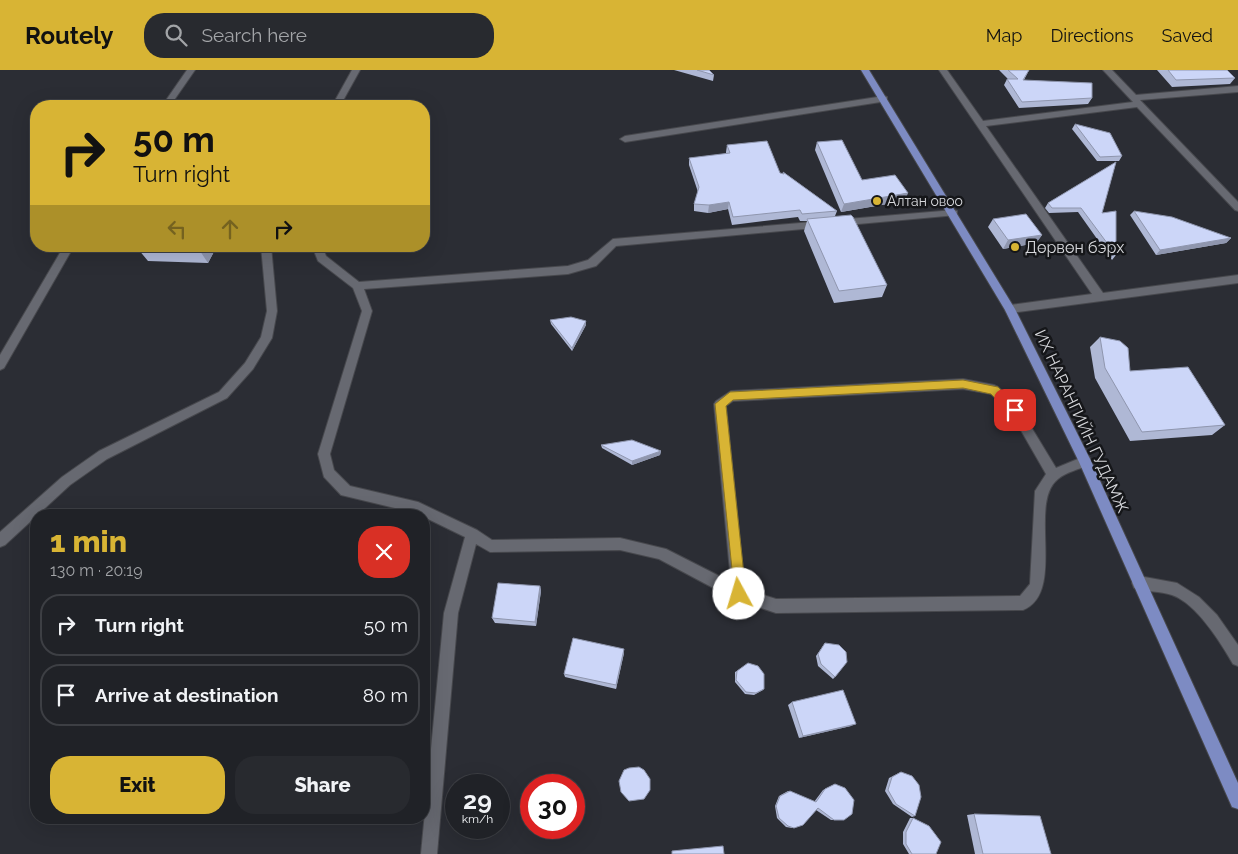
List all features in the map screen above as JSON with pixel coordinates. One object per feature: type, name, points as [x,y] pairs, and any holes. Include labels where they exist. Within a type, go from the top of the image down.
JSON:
[{"type":"main road","name":"ИХ НАРАНГИЙН ГУДАМЖ","points":[[865,70],[954,213],[1010,309],[1085,461],[1238,802]]},
{"type":"street","points":[[170,100],[191,70]]},
{"type":"street","points":[[339,100],[356,70]]},
{"type":"street","points":[[943,70],[1099,296]]},
{"type":"street","points":[[1107,70],[1238,208]]},
{"type":"street","points":[[982,124],[1138,101],[1238,89]]},
{"type":"street","points":[[625,139],[884,99]]},
{"type":"street","points":[[357,286],[568,270],[592,263],[613,243],[954,213]]},
{"type":"street","points":[[0,366],[66,252]]},
{"type":"street","points":[[35,509],[66,481],[103,455],[223,395],[249,366],[266,338],[272,311],[267,252]]},
{"type":"street","points":[[320,252],[322,258],[357,286],[367,311],[324,454],[328,473],[346,491],[420,509]]},
{"type":"street","points":[[1010,309],[1238,279]]},
{"type":"street","points":[[739,594],[720,404],[730,396],[963,384],[994,390],[1015,410],[1053,475]]},
{"type":"street","points":[[430,514],[472,534],[490,546],[620,544],[661,553],[739,594],[776,606],[1023,602],[1037,586],[1041,491],[1053,475],[1085,461]]},
{"type":"street","points":[[0,541],[30,514]]},
{"type":"street","points":[[430,854],[451,614],[472,534]]},
{"type":"street","points":[[1139,583],[1178,591],[1195,604],[1230,643],[1238,659]]},
{"type":"building","points":[[697,70],[709,70],[714,75]]},
{"type":"building","points":[[1008,70],[1029,70],[1023,80],[1092,83],[1092,98],[1022,102],[1007,79],[1018,79]]},
{"type":"building","points":[[1168,70],[1227,70],[1235,78],[1176,80]]},
{"type":"building","points":[[1075,124],[1110,133],[1122,156],[1100,157]]},
{"type":"building","points":[[842,140],[862,180],[895,175],[908,193],[844,204],[817,142]]},
{"type":"building","points":[[767,141],[780,173],[784,174],[783,172],[837,211],[802,214],[800,210],[733,217],[729,202],[709,205],[694,204],[699,187],[689,158],[730,153],[727,145]]},
{"type":"building","points":[[1116,162],[1102,213],[1116,211],[1116,255],[1081,208],[1052,208],[1048,203]]},
{"type":"building","points":[[1134,211],[1172,217],[1231,238],[1160,250]]},
{"type":"building","points":[[1026,214],[1042,235],[1008,240],[993,219]]},
{"type":"building","points":[[851,215],[887,285],[839,291],[807,219]]},
{"type":"building","points":[[571,317],[586,321],[572,348],[550,320]]},
{"type":"building","points":[[1100,337],[1120,341],[1128,348],[1130,371],[1188,367],[1225,425],[1142,432],[1105,368]]},
{"type":"building","points":[[632,440],[661,451],[632,461],[601,445]]},
{"type":"building","points":[[498,583],[540,586],[535,622],[492,618]]},
{"type":"building","points":[[573,638],[624,649],[616,685],[564,674]]},
{"type":"building","points":[[825,643],[839,645],[846,652],[847,662],[835,677],[821,664],[818,654]]},
{"type":"building","points":[[748,663],[758,666],[764,674],[764,689],[756,693],[746,692],[736,680],[737,671]]},
{"type":"building","points":[[843,690],[856,724],[803,736],[792,702]]},
{"type":"building","points":[[639,767],[644,770],[650,779],[650,790],[644,799],[629,801],[621,792],[619,781],[624,770]]},
{"type":"building","points":[[901,772],[912,776],[919,785],[921,797],[915,816],[896,804],[888,790],[892,777]]},
{"type":"building","points":[[835,784],[845,788],[854,800],[852,814],[844,820],[834,820],[818,808],[803,825],[794,828],[788,826],[779,818],[776,806],[780,796],[790,791],[816,802],[825,789]]},
{"type":"building","points":[[974,814],[1040,816],[1051,854],[983,854]]},
{"type":"building","points":[[913,818],[929,826],[941,842],[936,854],[912,854],[906,844],[906,832]]},
{"type":"building","points":[[723,846],[724,854],[672,854],[672,851]]},
{"type":"place","name":"Алтан овоо","points":[[877,201]]},
{"type":"place","name":"Дөрвөн бэрх","points":[[1015,247]]},
{"type":"route","points":[[739,594],[720,404],[730,396],[963,384],[994,390],[1015,410]]}]
